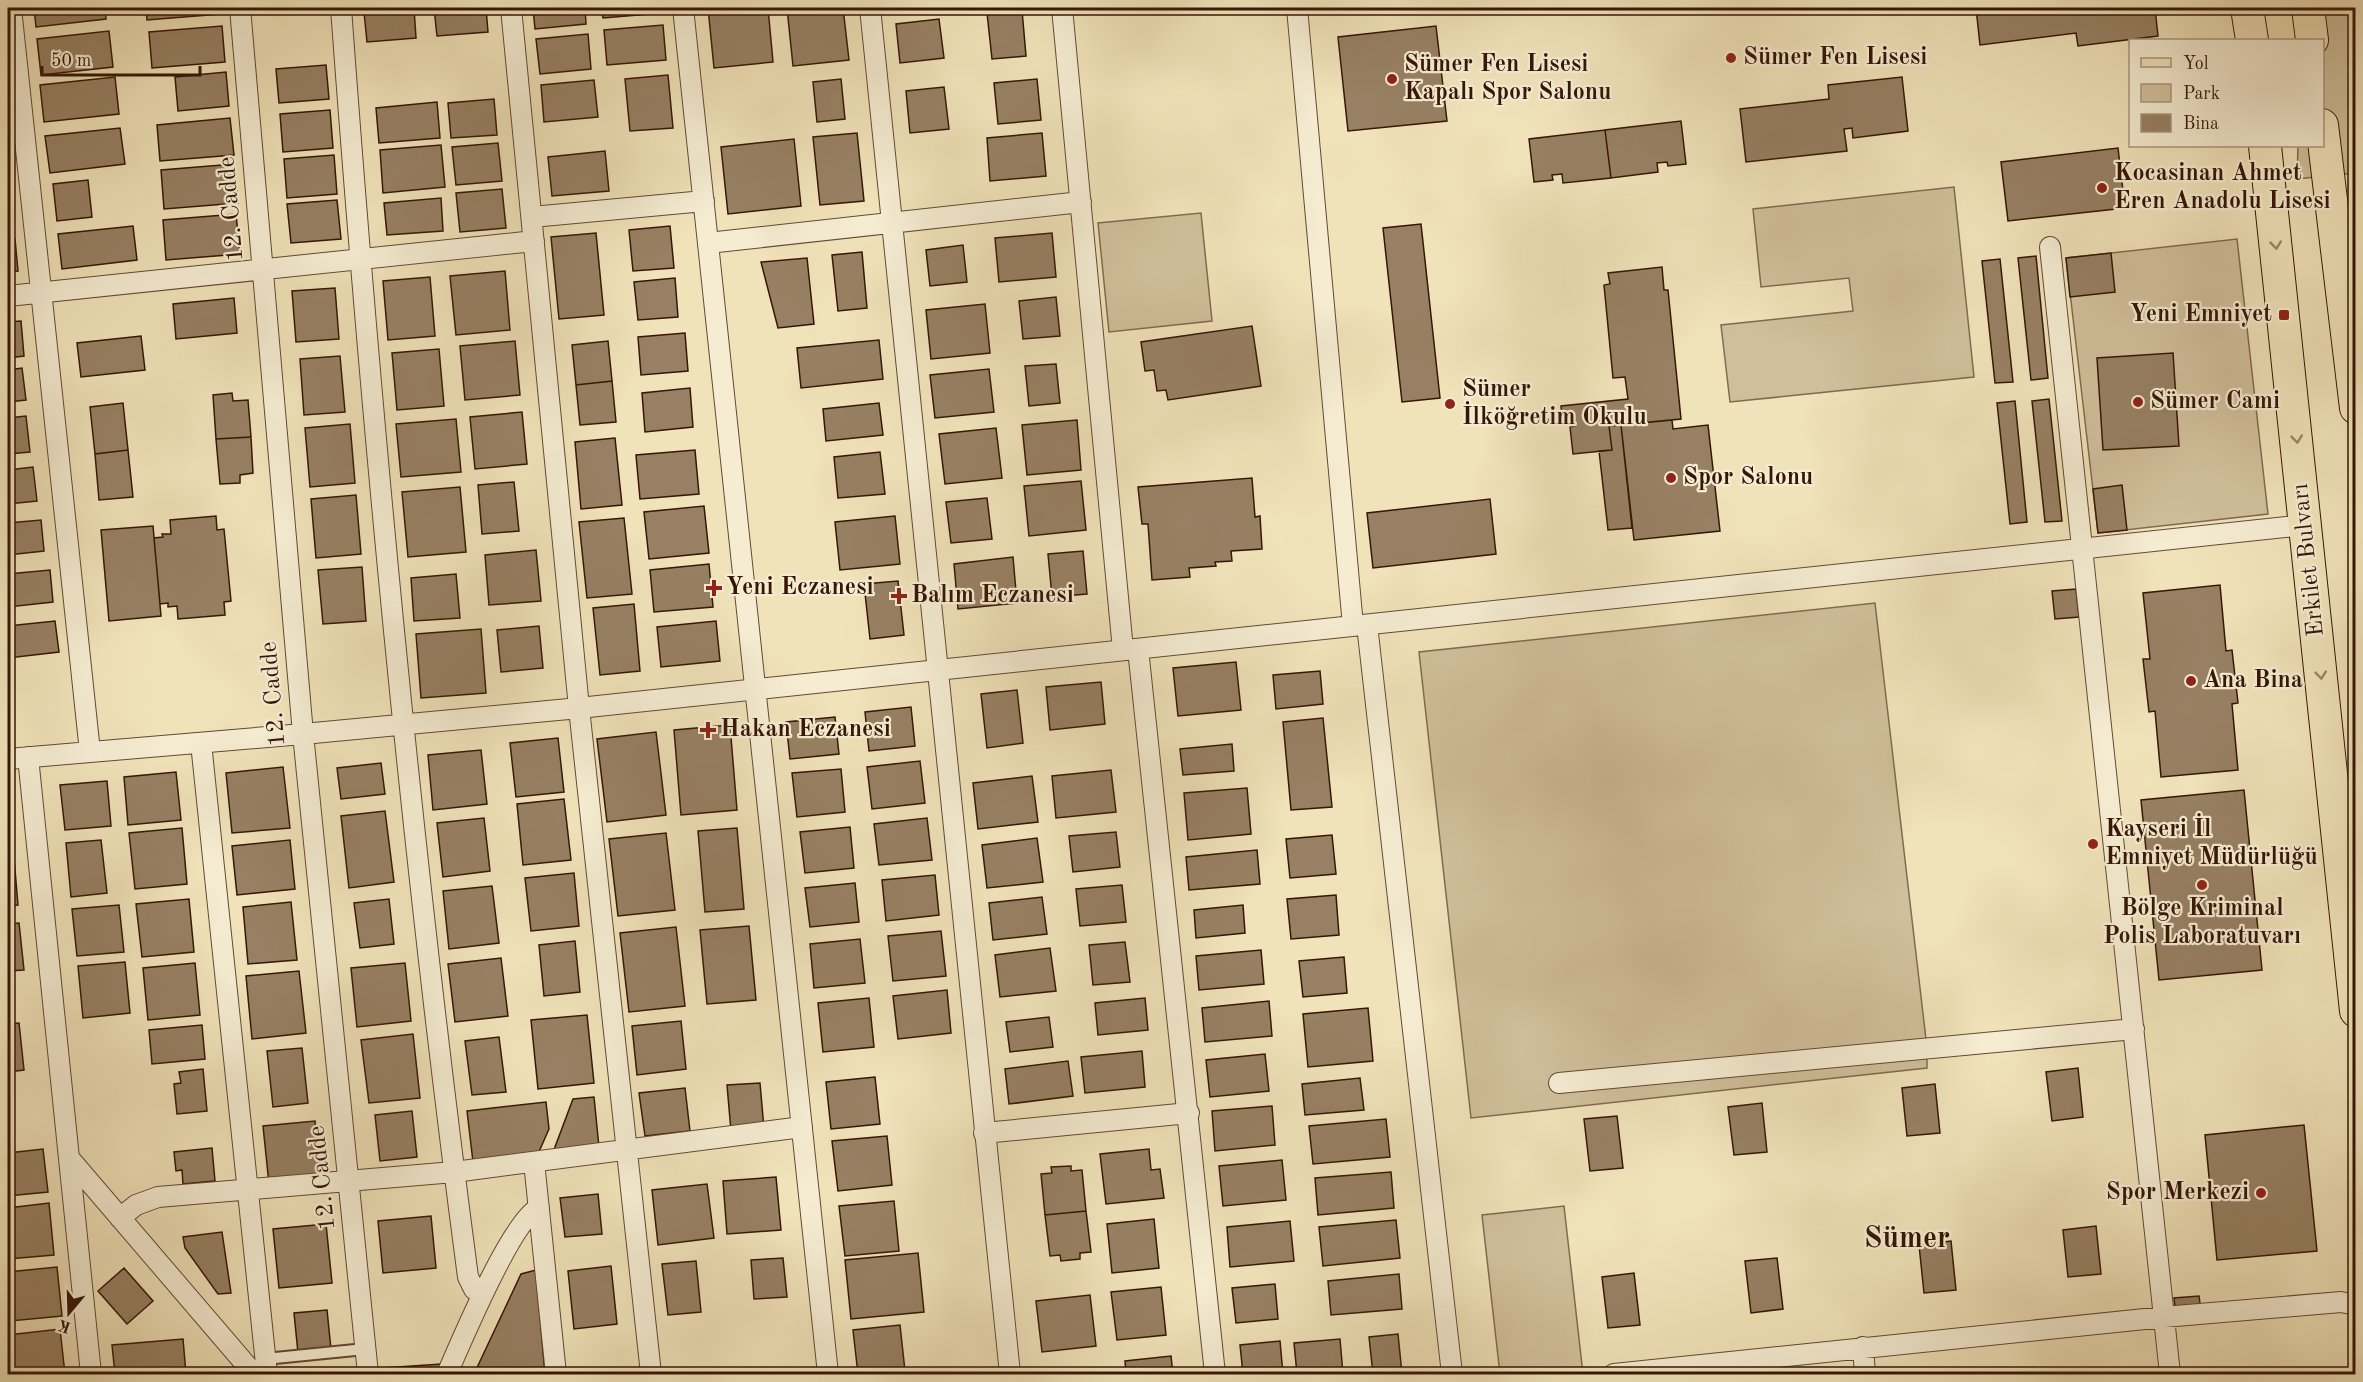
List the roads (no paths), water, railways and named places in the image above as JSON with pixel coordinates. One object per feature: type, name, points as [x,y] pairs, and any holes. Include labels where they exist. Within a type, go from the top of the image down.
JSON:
[{"type":"main road","points":[[2247,8],[2252,39]]},
{"type":"main road","points":[[2308,8],[2312,39]]},
{"type":"main road","points":[[2324,142],[2355,408]]},
{"type":"main road","name":"Erkilet Bulvarı","points":[[2265,147],[2355,1011]]},
{"type":"street","points":[[11,8],[90,752]]},
{"type":"street","name":"12. Cadde","points":[[240,8],[303,734],[368,1374]]},
{"type":"street","points":[[342,8],[359,260],[403,725],[468,1277],[474,1289],[482,1296]]},
{"type":"street","points":[[512,8],[579,708],[651,1374]]},
{"type":"street","points":[[683,8],[828,1374]]},
{"type":"street","points":[[870,8],[1010,1374]]},
{"type":"street","points":[[1062,8],[1081,202],[1131,650],[1189,1113],[1215,1374]]},
{"type":"street","points":[[1297,8],[1360,625],[1452,1374]]},
{"type":"street","points":[[532,217],[704,201]]},
{"type":"street","points":[[708,243],[1081,202]]},
{"type":"street","points":[[8,296],[534,241]]},
{"type":"street","points":[[2050,247],[2170,1374]]},
{"type":"street","points":[[8,759],[579,708],[2306,525]]},
{"type":"street","points":[[201,743],[247,1189],[262,1369]]},
{"type":"street","points":[[28,757],[91,1374]]},
{"type":"street","points":[[1559,1083],[2134,1029]]},
{"type":"street","points":[[984,1133],[1189,1113]]},
{"type":"street","points":[[120,1218],[136,1204],[147,1200],[247,1189],[454,1172],[802,1127]]},
{"type":"street","points":[[69,1158],[120,1218],[262,1369]]},
{"type":"street","points":[[534,1162],[556,1374]]},
{"type":"street","points":[[447,1374],[482,1296],[523,1220],[539,1208]]},
{"type":"street","points":[[1614,1374],[2164,1317],[2341,1302],[2355,1305]]},
{"type":"street","points":[[1863,1347],[1864,1374]]},
{"type":"lane","points":[[262,1369],[365,1349]]},
{"type":"place","name":"Sümer Fen Lisesi","points":[[1731,58]]},
{"type":"place","name":"Sümer Fen Lisesi Kapalı Spor Salonu","points":[[1392,79]]},
{"type":"place","name":"Kocasinan Ahmet Eren Anadolu Lisesi","points":[[2102,188]]},
{"type":"place","name":"Yeni Emniyet","points":[[2284,315]]},
{"type":"place","name":"Sümer Cami","points":[[2138,402]]},
{"type":"place","name":"Sümer İlköğretim Okulu","points":[[1450,404]]},
{"type":"place","name":"Spor Salonu","points":[[1671,478]]},
{"type":"place","name":"Yeni Eczanesi","points":[[714,588]]},
{"type":"place","name":"Balım Eczanesi","points":[[899,596]]},
{"type":"place","name":"Ana Bina","points":[[2191,681]]},
{"type":"place","name":"Hakan Eczanesi","points":[[708,730]]},
{"type":"place","name":"Kayseri İl Emniyet Müdürlüğü","points":[[2093,844]]},
{"type":"place","name":"Bölge Kriminal Polis Laboratuvarı","points":[[2202,885]]},
{"type":"place","name":"Spor Merkezi","points":[[2261,1193]]},
{"type":"district","name":"Sümer","points":[[1907,1239]]}]
